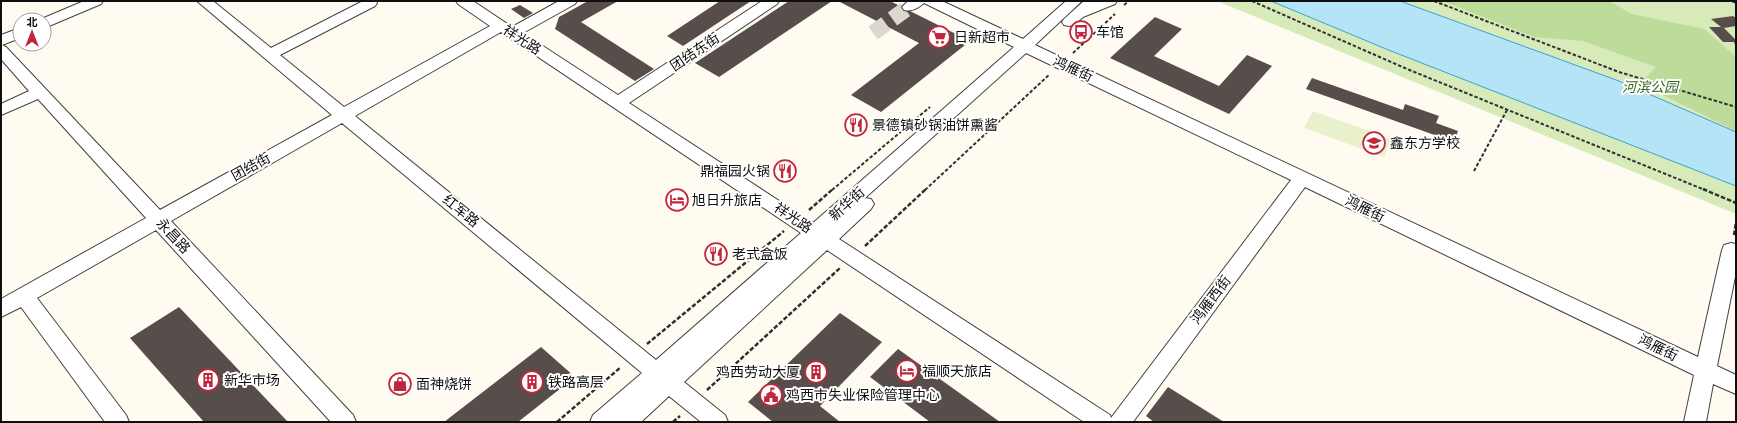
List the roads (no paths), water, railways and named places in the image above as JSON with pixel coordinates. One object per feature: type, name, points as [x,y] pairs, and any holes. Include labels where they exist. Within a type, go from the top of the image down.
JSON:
[{"type":"street","points":[[52,20],[96,1]]},
{"type":"street","name":"红军路","points":[[204,1],[717,422]]},
{"type":"street","name":"祥光路","points":[[463,1],[1102,422]]},
{"type":"street","name":"团结街","points":[[1,309],[343,115],[507,30],[570,1]]},
{"type":"street","name":"团结东街","points":[[618,103],[772,1]]},
{"type":"street","name":"鸿雁街","points":[[930,1],[1736,385]]},
{"type":"street","name":"新华街","points":[[601,422],[663,378],[1075,9],[1092,1]]},
{"type":"street","points":[[269,54],[370,3]]},
{"type":"street","points":[[1075,9],[1117,6]]},
{"type":"street","points":[[1,41],[12,36]]},
{"type":"street","name":"永昌路","points":[[1,50],[345,422]]},
{"type":"street","points":[[1,110],[40,92]]},
{"type":"street","name":"鸿雁西街","points":[[1120,422],[1302,178]]},
{"type":"street","points":[[1695,422],[1734,250]]},
{"type":"street","points":[[24,296],[118,422]]},
{"type":"street","name":"新华街","points":[[626,422],[663,378]]},
{"type":"water","points":[[1271,1],[1400,1],[1619,81],[1736,132],[1736,186],[1391,51]]},
{"type":"tunnel","points":[[873,33],[909,7]]},
{"type":"place","name":"车馆","points":[[1081,32]]},
{"type":"place","name":"日新超市","points":[[939,37]]},
{"type":"place","name":"景德镇砂锅油饼熏酱","points":[[856,125]]},
{"type":"place","name":"鑫东方学校","points":[[1374,143]]},
{"type":"place","name":"鼎福园火锅","points":[[785,171]]},
{"type":"place","name":"旭日升旅店","points":[[677,200]]},
{"type":"place","name":"老式盒饭","points":[[716,254]]},
{"type":"place","name":"福顺天旅店","points":[[907,371]]},
{"type":"place","name":"鸡西劳动大厦","points":[[816,372]]},
{"type":"place","name":"新华市场","points":[[208,380]]},
{"type":"place","name":"铁路高层","points":[[532,382]]},
{"type":"place","name":"面神烧饼","points":[[400,384]]},
{"type":"place","name":"鸡西市失业保险管理中心","points":[[771,395]]},
{"type":"park label","name":"河滨公园","points":[[1650,87]]}]
